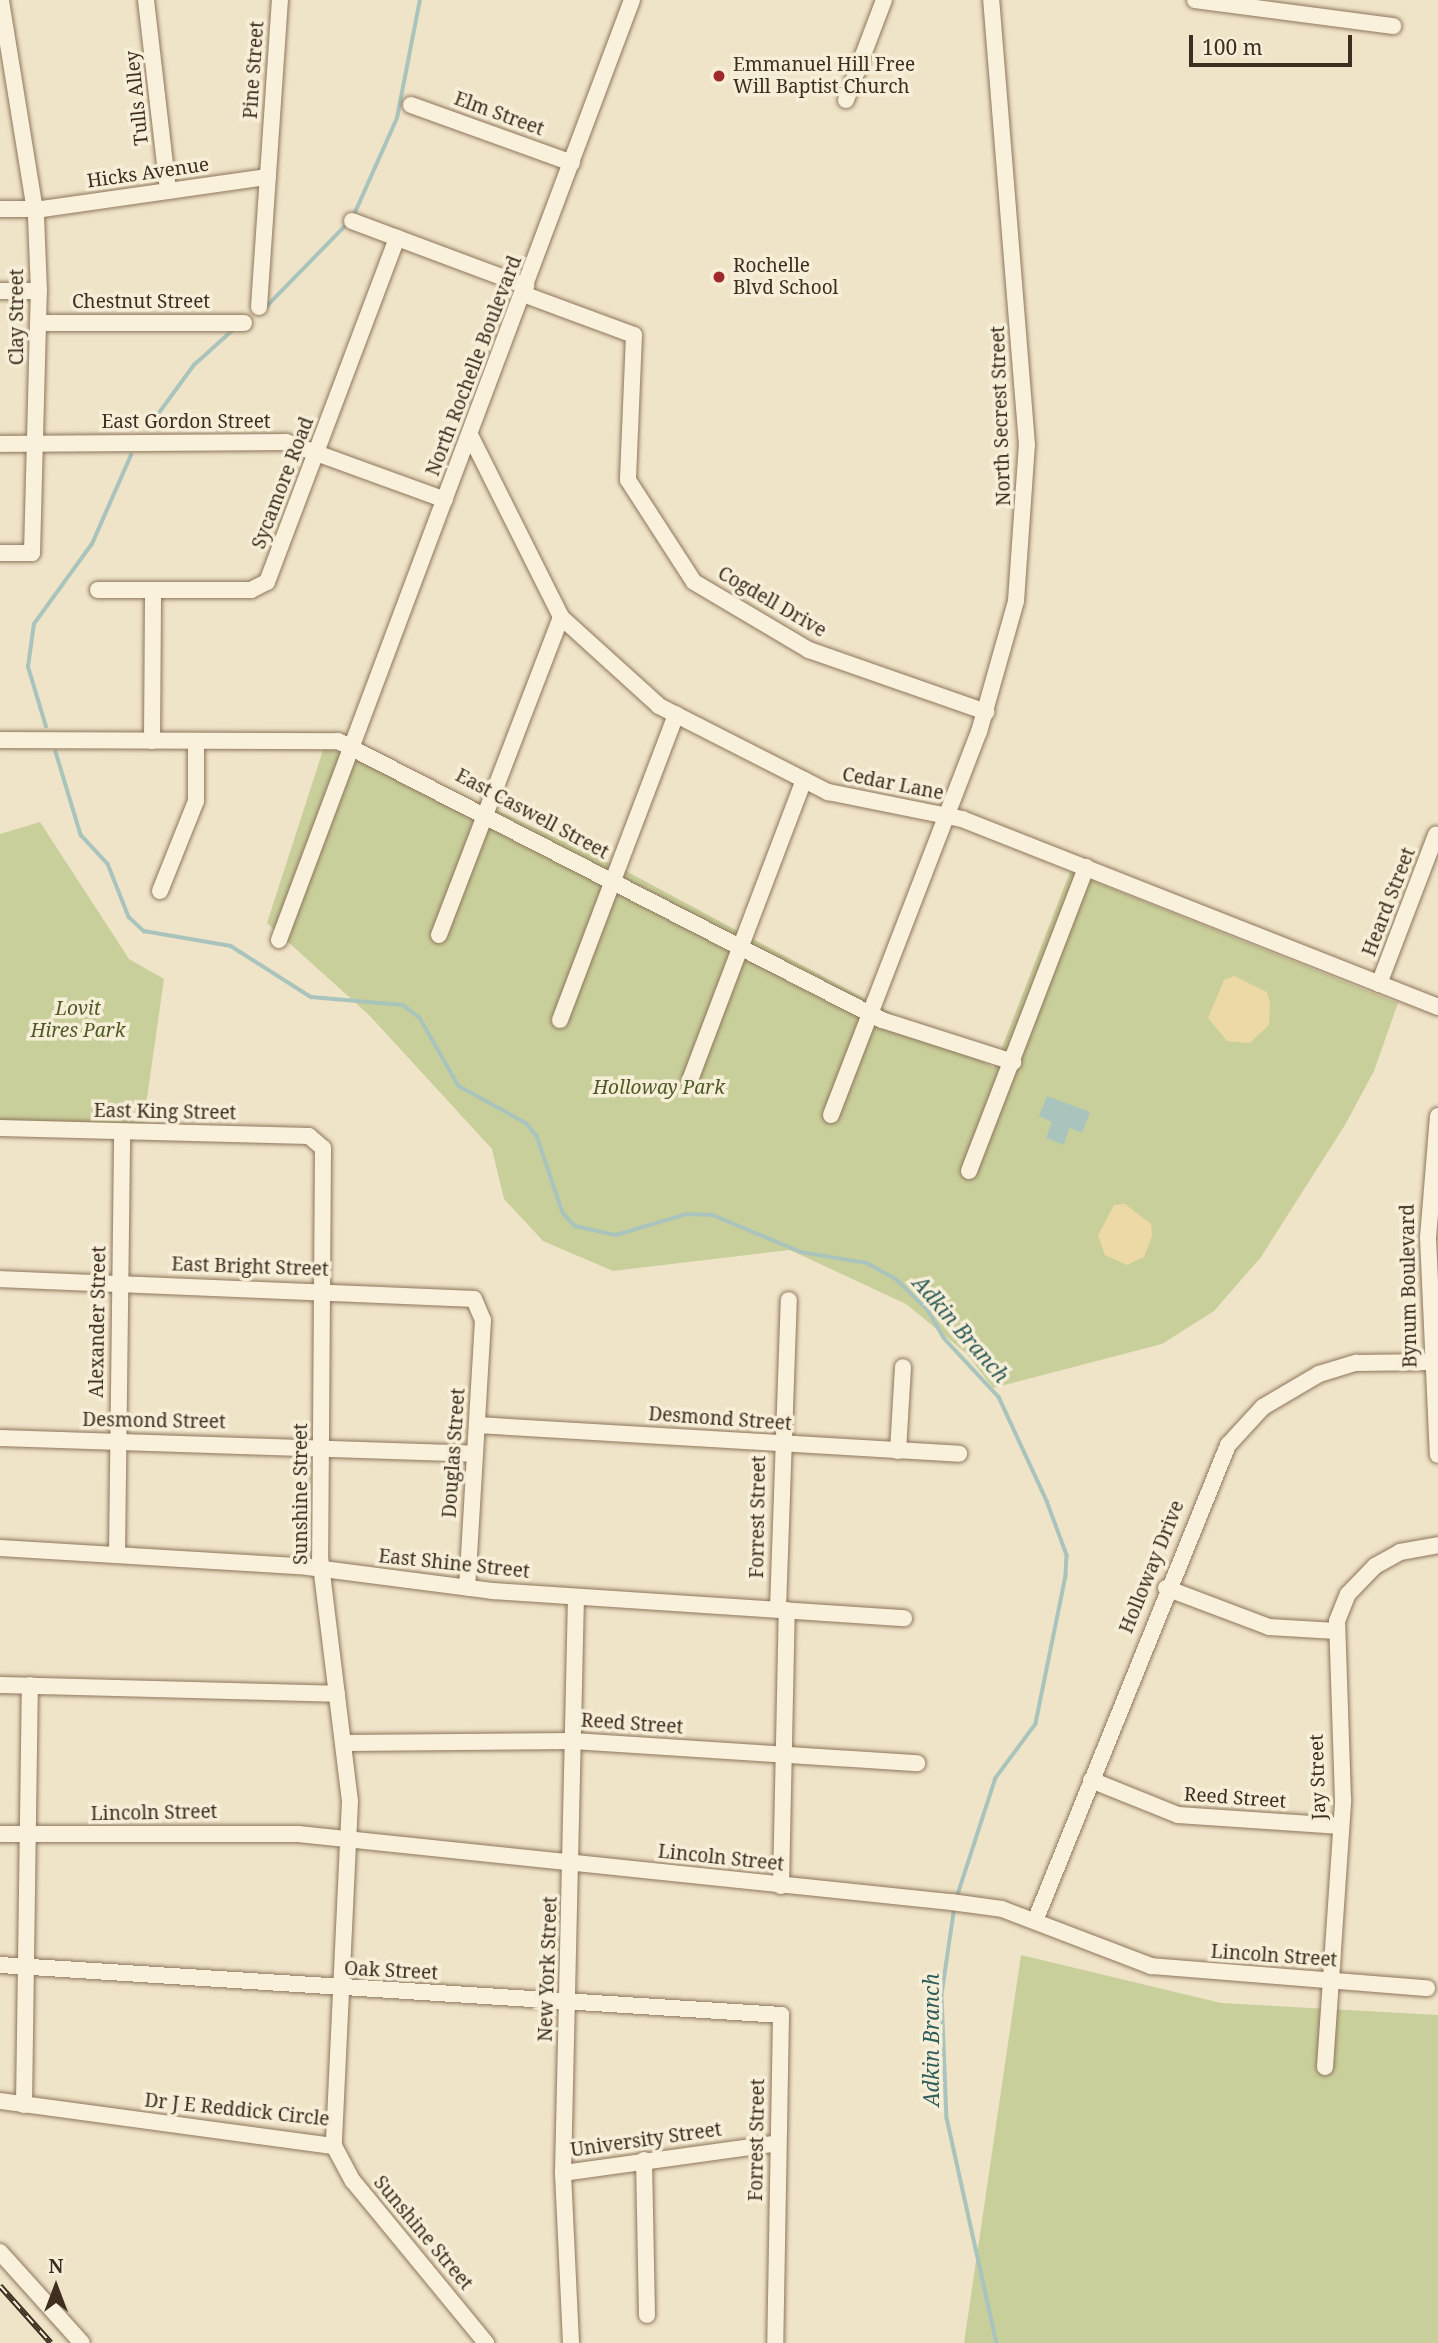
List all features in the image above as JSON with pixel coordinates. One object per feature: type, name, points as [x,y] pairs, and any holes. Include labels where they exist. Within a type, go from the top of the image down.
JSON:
[{"type":"street","name":"Clay Street","points":[[0,553],[32,553],[38,444],[39,323],[35,209],[1,0]]},
{"type":"street","name":"Tulls Alley","points":[[146,0],[168,191]]},
{"type":"street","name":"Pine Street","points":[[268,177],[280,0]]},
{"type":"street","name":"North Rochelle Boulevard","points":[[279,940],[632,0]]},
{"type":"street","points":[[846,100],[884,0]]},
{"type":"street","name":"North Secrest Street","points":[[831,1115],[986,712],[1017,601],[1027,501],[990,0]]},
{"type":"street","points":[[1195,0],[1392,26]]},
{"type":"street","name":"Elm Street","points":[[411,105],[572,163]]},
{"type":"street","name":"Hicks Avenue","points":[[0,209],[35,209],[268,177]]},
{"type":"street","points":[[259,307],[268,177]]},
{"type":"street","points":[[352,221],[525,290]]},
{"type":"street","name":"Sycamore Road","points":[[98,590],[251,590],[267,582],[397,238]]},
{"type":"street","name":"Cogdell Drive","points":[[525,290],[635,335],[628,480],[694,582],[808,650],[986,712]]},
{"type":"street","points":[[0,291],[39,292]]},
{"type":"street","name":"Chestnut Street","points":[[39,323],[244,323]]},
{"type":"street","name":"Cedar Lane","points":[[470,436],[561,617],[676,714],[828,792],[947,816],[1086,867],[1438,1007]]},
{"type":"street","name":"East Gordon Street","points":[[0,444],[286,442],[445,500]]},
{"type":"street","points":[[152,741],[153,592]]},
{"type":"street","points":[[439,934],[561,617]]},
{"type":"street","points":[[560,1020],[676,714]]},
{"type":"street","name":"East Caswell Street","points":[[0,740],[196,741],[352,746],[871,1015],[1013,1062]]},
{"type":"street","points":[[160,891],[196,801],[196,741]]},
{"type":"street","points":[[690,1080],[804,780]]},
{"type":"street","name":"Heard Street","points":[[1379,984],[1436,835]]},
{"type":"street","points":[[969,1171],[1086,867]]},
{"type":"street","name":"Bynum Boulevard","points":[[1438,1116],[1428,1183],[1432,1362],[1438,1455]]},
{"type":"street","name":"East King Street","points":[[0,1128],[309,1136],[323,1148]]},
{"type":"street","name":"Alexander Street","points":[[117,1555],[122,1132]]},
{"type":"street","name":"Sunshine Street","points":[[323,1148],[322,1569],[344,1743],[350,1838]]},
{"type":"street","name":"East Bright Street","points":[[0,1279],[462,1295],[474,1299],[483,1320]]},
{"type":"street","name":"Forrest Street","points":[[781,1886],[781,1444],[789,1300]]},
{"type":"street","name":"Douglas Street","points":[[467,1588],[483,1320]]},
{"type":"street","name":"Holloway Drive","points":[[1035,1921],[1214,1467],[1263,1407],[1307,1379],[1344,1366],[1432,1362]]},
{"type":"street","points":[[898,1451],[903,1367]]},
{"type":"street","name":"Desmond Street","points":[[477,1425],[959,1454]]},
{"type":"street","name":"Desmond Street","points":[[0,1438],[321,1446],[475,1454]]},
{"type":"street","name":"Jay Street","points":[[1325,2067],[1341,1826],[1336,1631],[1343,1603],[1367,1572],[1400,1552],[1438,1545]]},
{"type":"street","name":"East Shine Street","points":[[0,1548],[322,1569],[467,1588],[576,1597],[904,1618]]},
{"type":"street","points":[[1166,1588],[1269,1627],[1336,1631]]},
{"type":"street","name":"New York Street","points":[[571,2343],[563,2173],[570,2001],[576,1597]]},
{"type":"street","points":[[0,1685],[337,1694]]},
{"type":"street","points":[[24,2105],[30,1685]]},
{"type":"street","name":"Reed Street","points":[[344,1743],[573,1741],[917,1763]]},
{"type":"street","name":"Reed Street","points":[[1091,1780],[1178,1815],[1341,1826]]},
{"type":"street","name":"Lincoln Street","points":[[0,1834],[350,1838],[957,1903],[1035,1921],[1151,1966],[1427,1988]]},
{"type":"street","name":"Dr J E Reddick Circle","points":[[0,2101],[334,2146],[350,1838]]},
{"type":"street","name":"Oak Street","points":[[0,1965],[781,2015]]},
{"type":"street","name":"Forrest Street","points":[[775,2343],[781,2015]]},
{"type":"street","name":"University Street","points":[[563,2173],[778,2143]]},
{"type":"street","name":"Sunshine Street","points":[[334,2146],[352,2181],[486,2343]]},
{"type":"street","points":[[644,2160],[646,2315]]},
{"type":"street","points":[[0,2252],[82,2343]]},
{"type":"green space","name":"Holloway Park","points":[[324,747],[484,804],[626,871],[994,1068],[1070,872],[1398,1003],[1374,1071],[1345,1125],[1261,1257],[1214,1311],[1162,1344],[993,1388],[967,1354],[906,1304],[790,1250],[613,1271],[543,1241],[504,1199],[492,1149],[369,1015],[267,923]]},
{"type":"green space","name":"Lovit Hires Park","points":[[40,822],[129,959],[164,979],[142,1133],[0,1124],[0,834]]},
{"type":"green space","points":[[1021,1955],[1221,2003],[1438,2015],[1438,2343],[964,2343]]},
{"type":"sand","points":[[1234,976],[1267,992],[1270,1003],[1269,1025],[1250,1043],[1227,1041],[1208,1018],[1224,980]]},
{"type":"sand","points":[[1125,1204],[1151,1224],[1152,1236],[1144,1257],[1127,1265],[1105,1255],[1098,1236],[1114,1205]]},
{"type":"water","points":[[1047,1096],[1090,1112],[1082,1133],[1070,1128],[1063,1145],[1046,1138],[1052,1122],[1039,1116]]},
{"type":"waterway","name":"Adkin Branch","points":[[353,217],[397,118],[420,0]]},
{"type":"waterway","name":"Adkin Branch","points":[[266,307],[348,223]]},
{"type":"waterway","name":"Adkin Branch","points":[[148,428],[194,365],[234,329]]},
{"type":"waterway","name":"Adkin Branch","points":[[46,727],[28,667],[34,624],[92,544],[131,455]]},
{"type":"waterway","name":"Adkin Branch","points":[[56,752],[81,835],[108,864],[129,917],[144,931],[231,946],[311,997],[403,1005],[420,1018],[459,1086],[526,1123],[537,1136],[563,1213],[575,1226],[616,1235],[687,1214],[713,1215],[801,1252],[867,1263],[896,1279],[928,1310],[944,1338],[999,1397],[1047,1501],[1067,1555],[1066,1576],[1036,1724],[996,1778],[957,1898]]},
{"type":"waterway","name":"Adkin Branch","points":[[955,1906],[942,1995],[947,2118],[997,2343]]},
{"type":"railway","points":[[0,2286],[51,2343]]},
{"type":"place","name":"Emmanuel Hill Free Will Baptist Church","points":[[719,76]]},
{"type":"place","name":"Rochelle Blvd School","points":[[719,277]]}]
